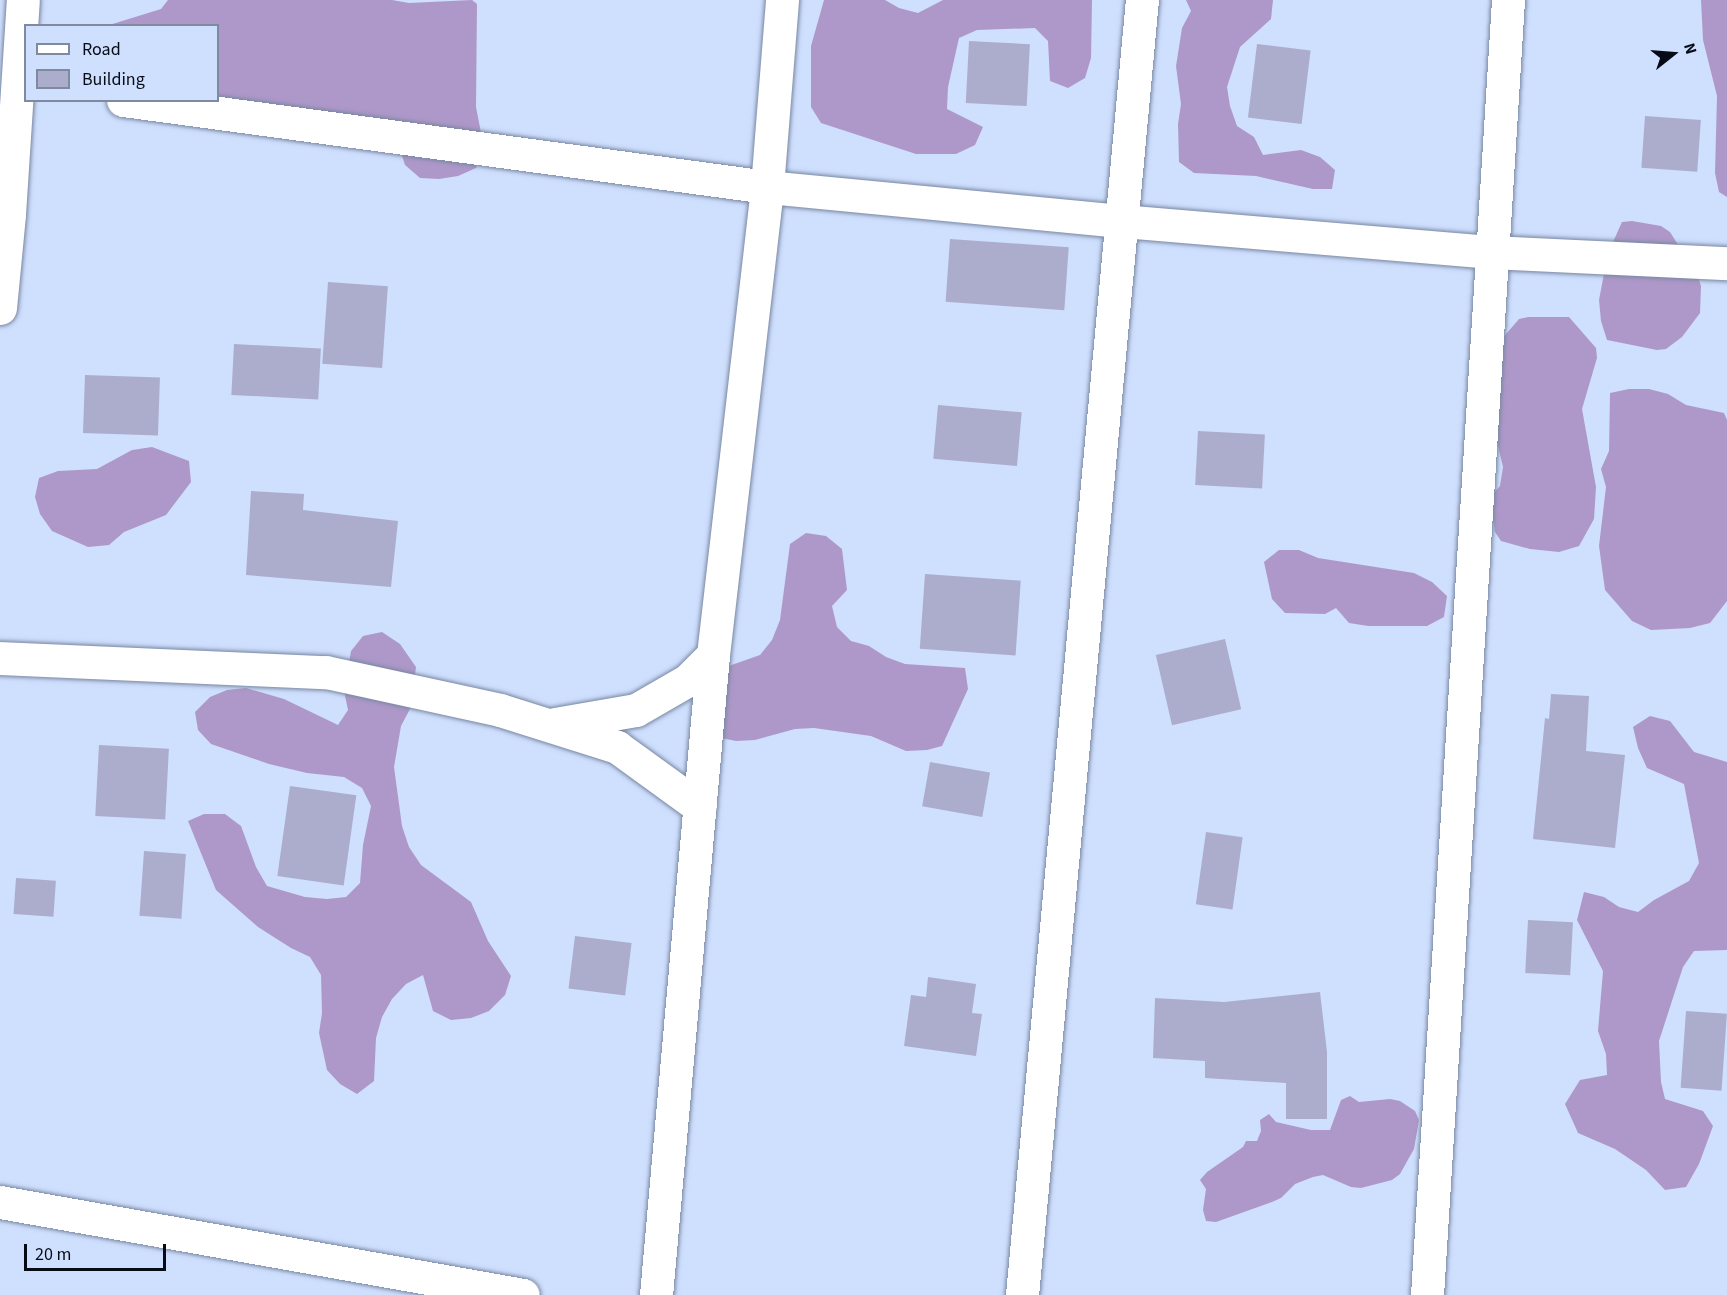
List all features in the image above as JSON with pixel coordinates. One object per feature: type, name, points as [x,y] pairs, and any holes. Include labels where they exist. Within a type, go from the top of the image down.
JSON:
[{"type":"street","points":[[0,308],[4,214],[22,86],[22,0]]},
{"type":"street","points":[[656,1295],[713,655],[767,187],[782,0]]},
{"type":"street","points":[[1022,1295],[1142,0]]},
{"type":"street","points":[[1427,1295],[1508,0]]},
{"type":"street","points":[[138,102],[767,187],[1122,221],[1491,252],[1727,263]]},
{"type":"street","points":[[548,725],[636,711],[688,680],[713,655]]},
{"type":"street","points":[[0,658],[326,672],[500,710],[617,747],[700,807]]},
{"type":"street","points":[[0,1202],[523,1295]]},
{"type":"shaded area","points":[[168,0],[392,0],[409,3],[472,0],[477,4],[476,107],[484,148],[476,168],[458,176],[439,179],[420,178],[405,165],[399,147],[219,100],[219,24],[112,24],[161,9]]},
{"type":"shaded area","points":[[824,0],[885,0],[899,8],[918,13],[943,0],[1092,0],[1091,58],[1085,78],[1068,88],[1050,81],[1048,41],[1035,28],[977,30],[959,38],[948,87],[947,109],[983,127],[975,145],[956,154],[916,154],[821,123],[811,107],[811,46]]},
{"type":"shaded area","points":[[1186,0],[1273,0],[1271,19],[1240,47],[1227,87],[1230,106],[1237,126],[1254,137],[1263,155],[1301,150],[1320,157],[1335,170],[1332,189],[1313,189],[1256,176],[1194,173],[1179,162],[1178,124],[1181,104],[1176,66],[1182,28],[1191,11]]},
{"type":"shaded area","points":[[1701,0],[1727,0],[1727,197],[1719,192],[1715,173],[1717,96],[1703,40]]},
{"type":"shaded area","points":[[1632,221],[1661,226],[1670,232],[1698,277],[1701,286],[1700,313],[1682,337],[1666,349],[1657,350],[1607,340],[1601,321],[1599,300],[1608,253],[1622,222]]},
{"type":"shaded area","points":[[1569,317],[1596,348],[1597,358],[1582,409],[1596,487],[1594,519],[1579,546],[1559,552],[1530,549],[1501,541],[1495,532],[1492,513],[1493,494],[1500,486],[1503,467],[1496,437],[1500,341],[1519,319]]},
{"type":"shaded area","points":[[1629,389],[1649,389],[1668,394],[1686,405],[1724,413],[1727,420],[1727,601],[1710,623],[1690,628],[1651,630],[1632,621],[1605,590],[1599,546],[1606,487],[1601,469],[1609,451],[1610,393]]},
{"type":"shaded area","points":[[152,447],[189,461],[191,482],[166,515],[124,532],[109,545],[88,547],[52,531],[40,514],[35,497],[39,478],[58,471],[97,469],[132,450]]},
{"type":"shaded area","points":[[806,533],[826,536],[842,549],[847,590],[832,606],[837,627],[851,641],[869,646],[886,657],[905,664],[965,668],[968,689],[942,746],[927,750],[906,751],[871,736],[814,728],[795,729],[755,740],[736,741],[716,737],[723,668],[760,655],[772,640],[780,620],[790,544]]},
{"type":"shaded area","points":[[1279,550],[1299,550],[1318,558],[1414,573],[1432,582],[1447,596],[1444,617],[1427,626],[1368,626],[1349,623],[1336,608],[1325,614],[1285,613],[1272,599],[1264,562]]},
{"type":"shaded area","points":[[382,632],[400,644],[416,667],[411,707],[401,726],[394,767],[402,826],[409,847],[421,865],[471,902],[488,941],[511,976],[505,995],[489,1011],[471,1018],[451,1020],[433,1011],[423,975],[406,984],[392,999],[382,1017],[376,1038],[374,1081],[357,1094],[340,1084],[327,1070],[319,1033],[322,1013],[321,975],[310,957],[258,927],[216,890],[188,821],[204,814],[225,814],[241,826],[256,867],[267,886],[305,897],[327,899],[346,897],[360,883],[363,845],[371,806],[362,788],[344,777],[307,773],[269,764],[211,744],[198,730],[195,712],[210,697],[227,690],[246,688],[284,699],[338,725],[348,710],[344,691],[351,651],[363,636]]},
{"type":"shaded area","points":[[1650,716],[1670,721],[1694,752],[1727,762],[1727,950],[1694,951],[1683,967],[1659,1041],[1661,1082],[1665,1099],[1703,1111],[1713,1126],[1699,1164],[1686,1187],[1665,1190],[1646,1170],[1615,1149],[1578,1133],[1565,1104],[1580,1080],[1607,1075],[1606,1054],[1598,1031],[1603,971],[1577,920],[1584,892],[1604,897],[1619,907],[1638,912],[1654,900],[1689,881],[1699,863],[1684,784],[1647,768],[1638,748],[1633,727]]},
{"type":"shaded area","points":[[1350,1096],[1359,1102],[1390,1099],[1400,1101],[1415,1111],[1419,1120],[1414,1149],[1400,1174],[1392,1180],[1361,1188],[1351,1187],[1323,1175],[1313,1177],[1295,1184],[1281,1198],[1272,1202],[1216,1222],[1206,1221],[1203,1210],[1206,1189],[1200,1180],[1207,1172],[1243,1147],[1246,1141],[1257,1141],[1261,1131],[1260,1120],[1269,1114],[1276,1122],[1311,1130],[1330,1130],[1341,1100]]},
{"type":"building","points":[[969,41],[1030,44],[1027,106],[966,103]]},
{"type":"building","points":[[1257,44],[1311,51],[1302,124],[1248,117]]},
{"type":"building","points":[[1645,116],[1701,120],[1697,172],[1641,168]]},
{"type":"building","points":[[950,239],[1069,247],[1064,310],[946,302]]},
{"type":"building","points":[[328,282],[388,286],[382,368],[322,364]]},
{"type":"building","points":[[234,344],[321,349],[318,399],[231,395]]},
{"type":"building","points":[[85,375],[160,378],[158,436],[83,433]]},
{"type":"building","points":[[938,405],[1022,412],[1017,466],[933,459]]},
{"type":"building","points":[[1198,431],[1265,435],[1262,488],[1195,485]]},
{"type":"building","points":[[251,491],[304,494],[303,510],[398,521],[391,587],[246,575]]},
{"type":"building","points":[[925,574],[1021,581],[1016,656],[920,649]]},
{"type":"building","points":[[1225,639],[1241,709],[1172,725],[1156,655]]},
{"type":"building","points":[[1551,694],[1589,696],[1586,751],[1625,755],[1615,848],[1533,839],[1545,718],[1549,719]]},
{"type":"building","points":[[99,745],[169,749],[165,820],[95,816]]},
{"type":"building","points":[[930,762],[990,773],[982,817],[922,806]]},
{"type":"building","points":[[290,786],[356,795],[344,885],[277,876]]},
{"type":"building","points":[[1206,832],[1243,837],[1232,909],[1196,904]]},
{"type":"building","points":[[144,851],[186,854],[181,919],[139,916]]},
{"type":"building","points":[[16,878],[56,881],[53,917],[13,914]]},
{"type":"building","points":[[1528,920],[1573,922],[1570,975],[1525,973]]},
{"type":"building","points":[[575,936],[632,943],[625,996],[569,989]]},
{"type":"building","points":[[928,977],[976,984],[972,1013],[982,1014],[976,1056],[904,1046],[911,995],[926,997]]},
{"type":"building","points":[[1320,992],[1327,1052],[1327,1119],[1286,1119],[1286,1083],[1205,1078],[1205,1061],[1153,1058],[1155,998],[1224,1002]]},
{"type":"building","points":[[1686,1011],[1727,1014],[1722,1091],[1681,1088]]}]
